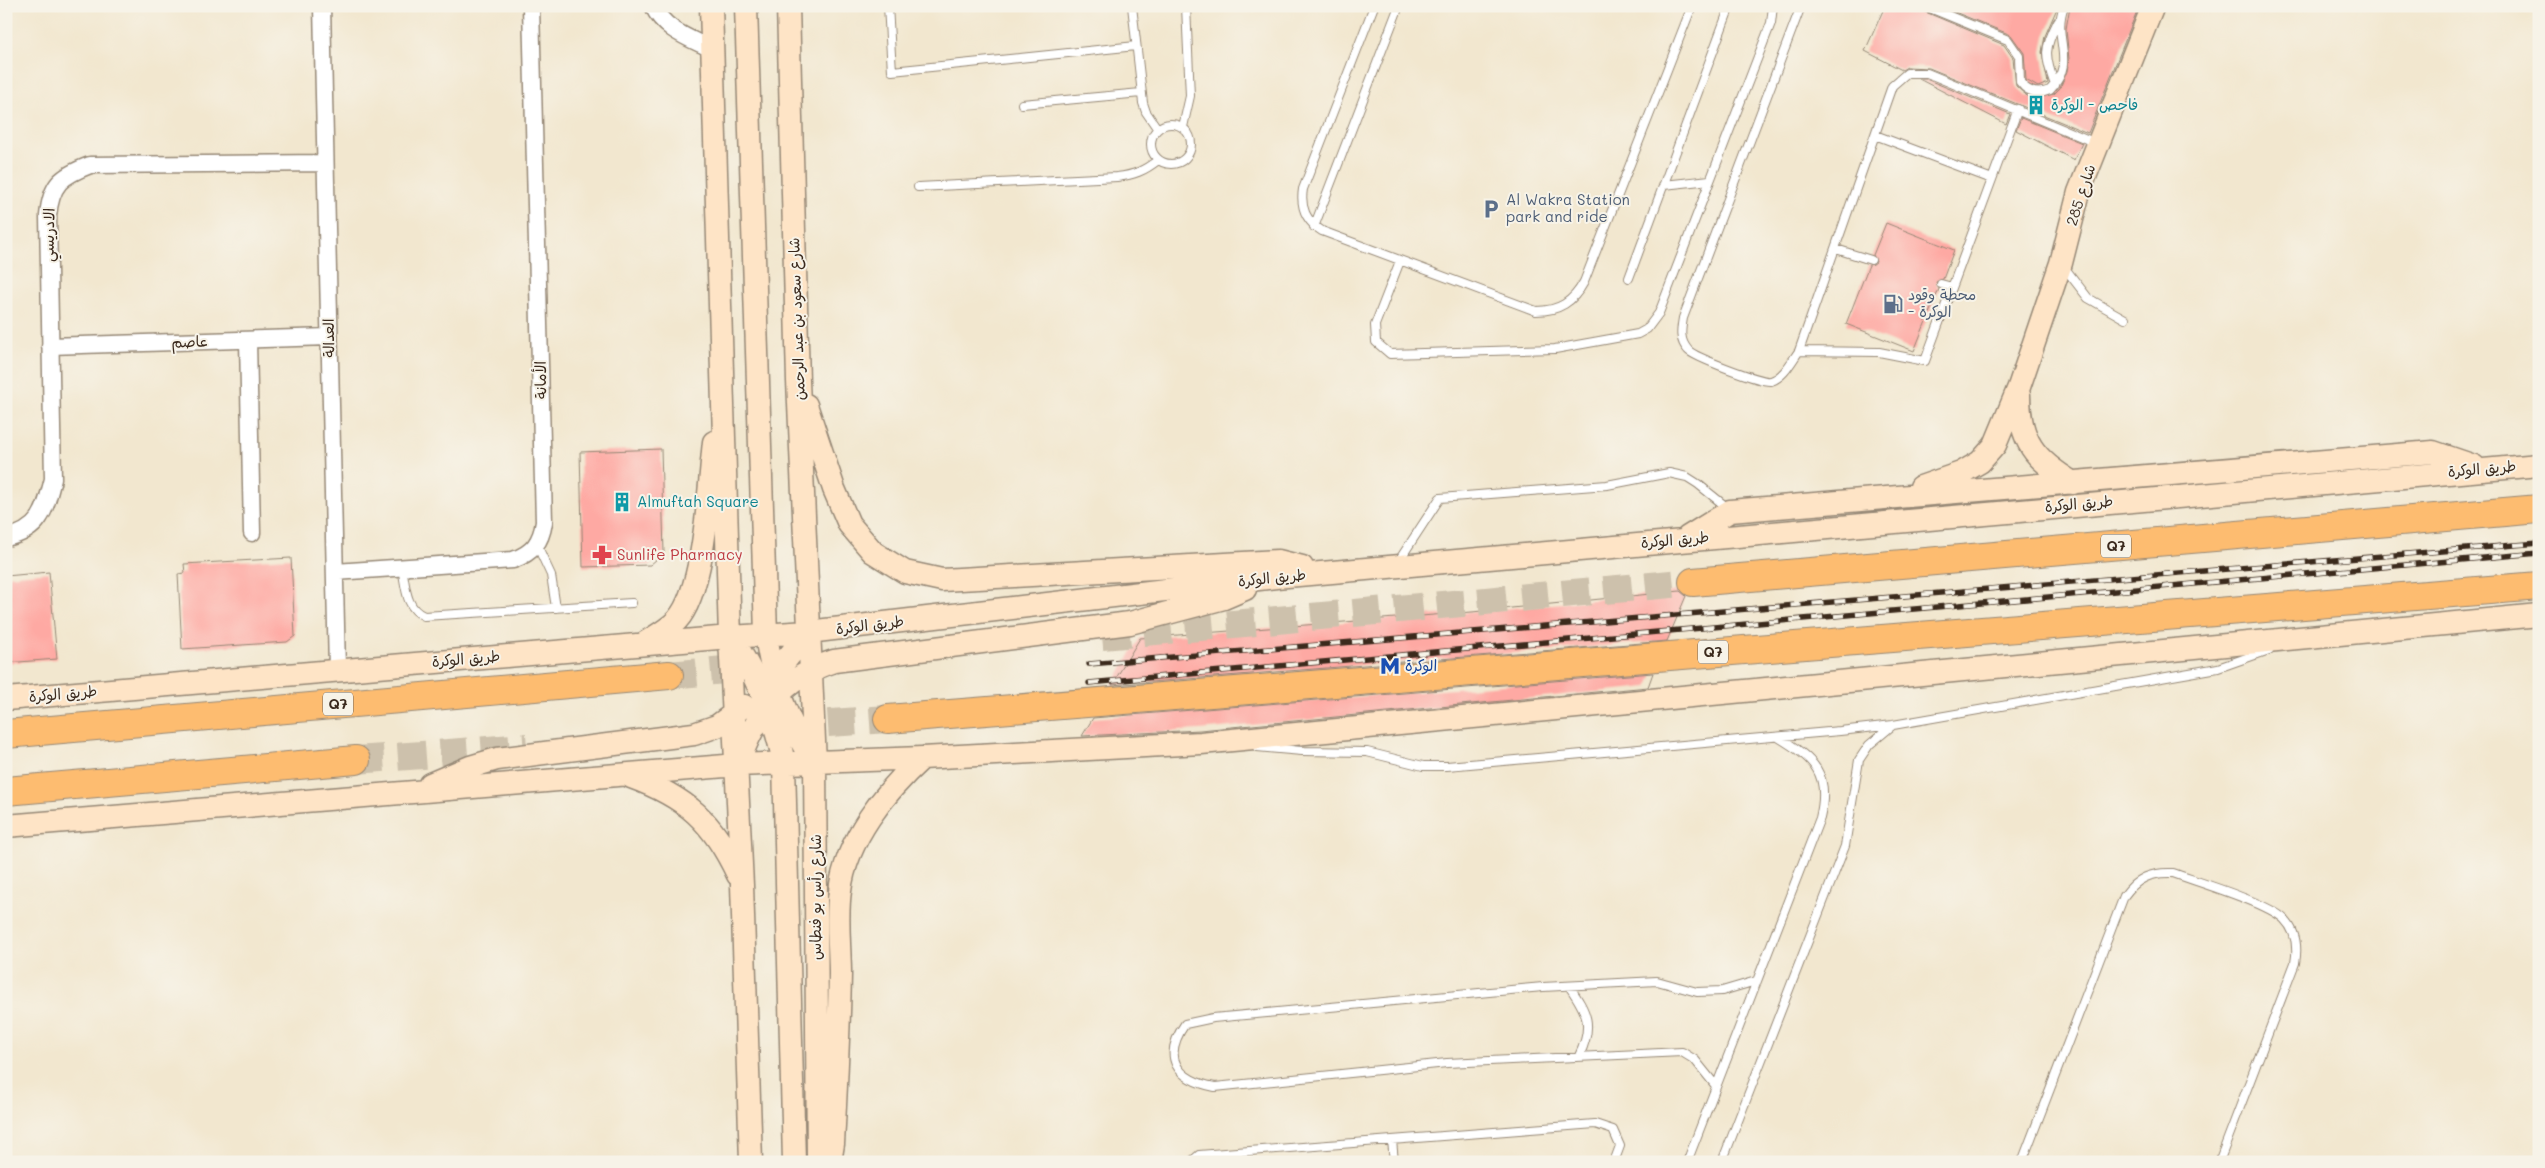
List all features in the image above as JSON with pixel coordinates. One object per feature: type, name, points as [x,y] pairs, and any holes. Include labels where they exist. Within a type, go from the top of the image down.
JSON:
[{"type":"highway","name":"Q7","points":[[1693,582],[2539,509]]},
{"type":"highway","name":"Q7","points":[[888,718],[2539,586]]},
{"type":"highway","name":"Q7","points":[[6,734],[669,675]]},
{"type":"highway","points":[[6,791],[356,760]]},
{"type":"street","name":"العدالة","points":[[322,6],[338,670]]},
{"type":"street","name":"الأمانة","points":[[531,6],[544,522],[537,545]]},
{"type":"street","points":[[653,6],[662,22],[676,32],[711,49]]},
{"type":"street","points":[[711,6],[730,636],[742,885],[751,1162]]},
{"type":"street","points":[[746,6],[766,634],[770,692],[784,763],[794,1162]]},
{"type":"street","name":"شارع سعود بن عبد الرحمن","points":[[788,6],[798,381],[808,632]]},
{"type":"street","name":"شارع 285","points":[[2019,387],[2061,263],[2079,192],[2153,6]]},
{"type":"street","name":"الادريسي","points":[[6,538],[22,534],[38,520],[47,503],[53,478],[50,346],[50,198],[57,184],[71,172],[90,165],[325,164]]},
{"type":"street","name":"عاصم","points":[[50,346],[329,337]]},
{"type":"street","points":[[248,340],[252,533]]},
{"type":"street","points":[[643,644],[677,620],[688,603],[695,584],[723,364]]},
{"type":"street","points":[[798,381],[834,489],[849,524],[873,552],[906,572],[942,580],[1278,561],[1323,573]]},
{"type":"street","points":[[2019,387],[2019,416],[2029,444],[2048,468],[2073,483]]},
{"type":"street","points":[[1886,498],[1961,473],[1980,462],[1995,445],[2019,387]]},
{"type":"street","points":[[1684,539],[1730,511],[2433,452],[2482,469]]},
{"type":"street","name":"طريق الوكرة","points":[[6,699],[730,636],[808,632],[1276,577],[1684,539],[2539,465]]},
{"type":"street","points":[[335,572],[513,560],[526,555],[537,545]]},
{"type":"street","points":[[418,791],[461,770],[497,759],[694,734],[717,726],[810,669],[834,661],[1130,623],[1224,598],[1276,577]]},
{"type":"street","points":[[6,826],[622,774],[784,763],[922,758],[1201,742],[2539,615]]},
{"type":"street","points":[[737,766],[770,692],[808,632]]},
{"type":"street","name":"شارع رأس بو فنطاس","points":[[808,632],[815,763],[818,1162]]},
{"type":"street","points":[[730,636],[770,692],[815,763]]},
{"type":"street","points":[[830,1162],[833,1144],[840,973],[840,889],[849,857],[875,810],[898,781],[922,758]]},
{"type":"street","points":[[622,774],[662,788],[697,813],[724,846],[742,885]]},
{"type":"lane","points":[[888,6],[892,71],[1136,46]]},
{"type":"lane","points":[[1132,6],[1141,93],[1146,112],[1157,128]]},
{"type":"lane","points":[[1183,128],[1190,96],[1186,6]]},
{"type":"lane","points":[[1374,6],[1303,189],[1302,206],[1314,227],[1525,309],[1548,311],[1570,301],[1584,282],[1692,6]]},
{"type":"lane","points":[[1314,227],[1399,6]]},
{"type":"lane","points":[[1629,278],[1730,6]]},
{"type":"lane","points":[[1400,261],[1375,325],[1376,342],[1390,354],[1555,349],[1638,334],[1647,329],[1659,313],[1771,23],[1773,6]]},
{"type":"lane","points":[[1801,6],[1683,318],[1680,338],[1689,352],[1762,381],[1769,382],[1780,377],[1799,351],[1892,86],[1907,73],[1926,73],[2098,143]]},
{"type":"lane","points":[[1925,6],[2008,40],[2017,50],[2019,56],[2020,82],[2030,92],[2044,93],[2055,85],[2064,64],[2059,19]]},
{"type":"lane","points":[[2055,85],[2046,54],[2049,39],[2064,6]]},
{"type":"lane","points":[[1022,104],[1141,93]]},
{"type":"lane","points":[[1799,351],[1879,352],[1925,361],[2018,109]]},
{"type":"lane","points":[[1170,123],[1183,128],[1189,133],[1191,140],[1189,154],[1178,163],[1171,165],[1158,160],[1153,155],[1150,141],[1157,128],[1170,123]]},
{"type":"lane","points":[[1875,135],[1992,179]]},
{"type":"lane","points":[[918,187],[1125,176],[1146,169],[1158,160]]},
{"type":"lane","points":[[1664,186],[1710,180]]},
{"type":"lane","points":[[1836,249],[1871,260]]},
{"type":"lane","points":[[2061,263],[2088,298],[2125,319]]},
{"type":"lane","points":[[1941,284],[1952,288]]},
{"type":"lane","points":[[1396,566],[1440,498],[1607,485],[1669,472],[1687,477],[1698,484],[1730,511]]},
{"type":"lane","points":[[537,545],[552,575],[556,608]]},
{"type":"lane","points":[[402,568],[409,602],[418,614],[424,616],[632,603]]},
{"type":"lane","points":[[1201,742],[1302,751],[1367,752],[1422,766],[1447,766],[1778,737],[1893,725],[2218,668],[2303,638]]},
{"type":"lane","points":[[1722,1162],[1846,846],[1859,760],[1869,745],[1893,725]]},
{"type":"lane","points":[[1687,1162],[1824,802],[1823,787],[1816,766],[1806,754],[1778,737]]},
{"type":"lane","points":[[2022,1162],[2124,896],[2140,879],[2161,872],[2173,873],[2271,910],[2286,921],[2294,936],[2296,945],[2295,963],[2219,1162]]},
{"type":"lane","points":[[1716,1086],[1695,1060],[1682,1052],[1447,1064],[1214,1087],[1198,1084],[1182,1076],[1174,1058],[1174,1039],[1185,1024],[1213,1018],[1569,986],[1657,981],[1697,992],[1722,991],[1756,981]]},
{"type":"lane","points":[[1569,986],[1583,1006],[1588,1020],[1586,1041],[1579,1056]]},
{"type":"lane","points":[[1191,1162],[1199,1155],[1595,1124],[1613,1130],[1620,1146],[1614,1162]]},
{"type":"lane","points":[[1392,1140],[1394,1162]]},
{"type":"building","points":[[1885,6],[1919,6],[1923,11],[2004,45],[2013,58],[2016,86],[2027,96],[2037,98],[2054,94],[2060,88],[2067,71],[2069,59],[2066,29],[2070,6],[2139,6],[2088,133],[1929,68],[1907,67],[1902,70],[1865,51]]},
{"type":"building","points":[[1940,6],[2058,6],[2045,36],[2042,52],[2048,83],[2038,87],[2026,80],[2024,53],[2011,35]]},
{"type":"building","points":[[1919,79],[1926,79],[2010,114],[2006,124]]},
{"type":"building","points":[[2021,118],[2082,143],[2074,160],[2016,130]]},
{"type":"building","name":"محطة وقود - الوكرة","points":[[1886,223],[1954,250],[1943,279],[1936,282],[1939,289],[1914,351],[1846,324],[1869,265],[1876,262],[1873,255]]},
{"type":"building","name":"Almuftah Square","points":[[661,449],[664,553],[650,565],[583,567],[580,452]]},
{"type":"building","points":[[291,558],[295,636],[287,642],[182,649],[178,574],[185,573],[184,564]]},
{"type":"building","points":[[49,572],[57,659],[6,663],[6,576]]},
{"type":"building","points":[[1680,591],[1686,596],[1667,641],[1112,685],[1140,638],[1472,612]]},
{"type":"building","points":[[1653,673],[1648,687],[1200,730],[1082,736],[1093,718]]},
{"type":"tunnel","points":[[1102,636],[1693,582]]},
{"type":"tunnel","points":[[669,675],[837,660]]},
{"type":"tunnel","points":[[786,726],[888,719]]},
{"type":"tunnel","points":[[356,760],[527,747]]},
{"type":"railway","points":[[1089,664],[2539,543]]},
{"type":"railway","points":[[1089,683],[2539,553]]},
{"type":"place","name":"فاحص - الوكرة","points":[[2036,105]]},
{"type":"place","name":"Al Wakra Station park and ride","points":[[1491,209]]},
{"type":"place","name":"محطة وقود - الوكرة","points":[[1893,304]]},
{"type":"place","name":"Almuftah Square","points":[[622,502]]},
{"type":"place","name":"Sunlife Pharmacy","points":[[602,555]]},
{"type":"place","name":"الوكرة","points":[[1390,666]]}]
